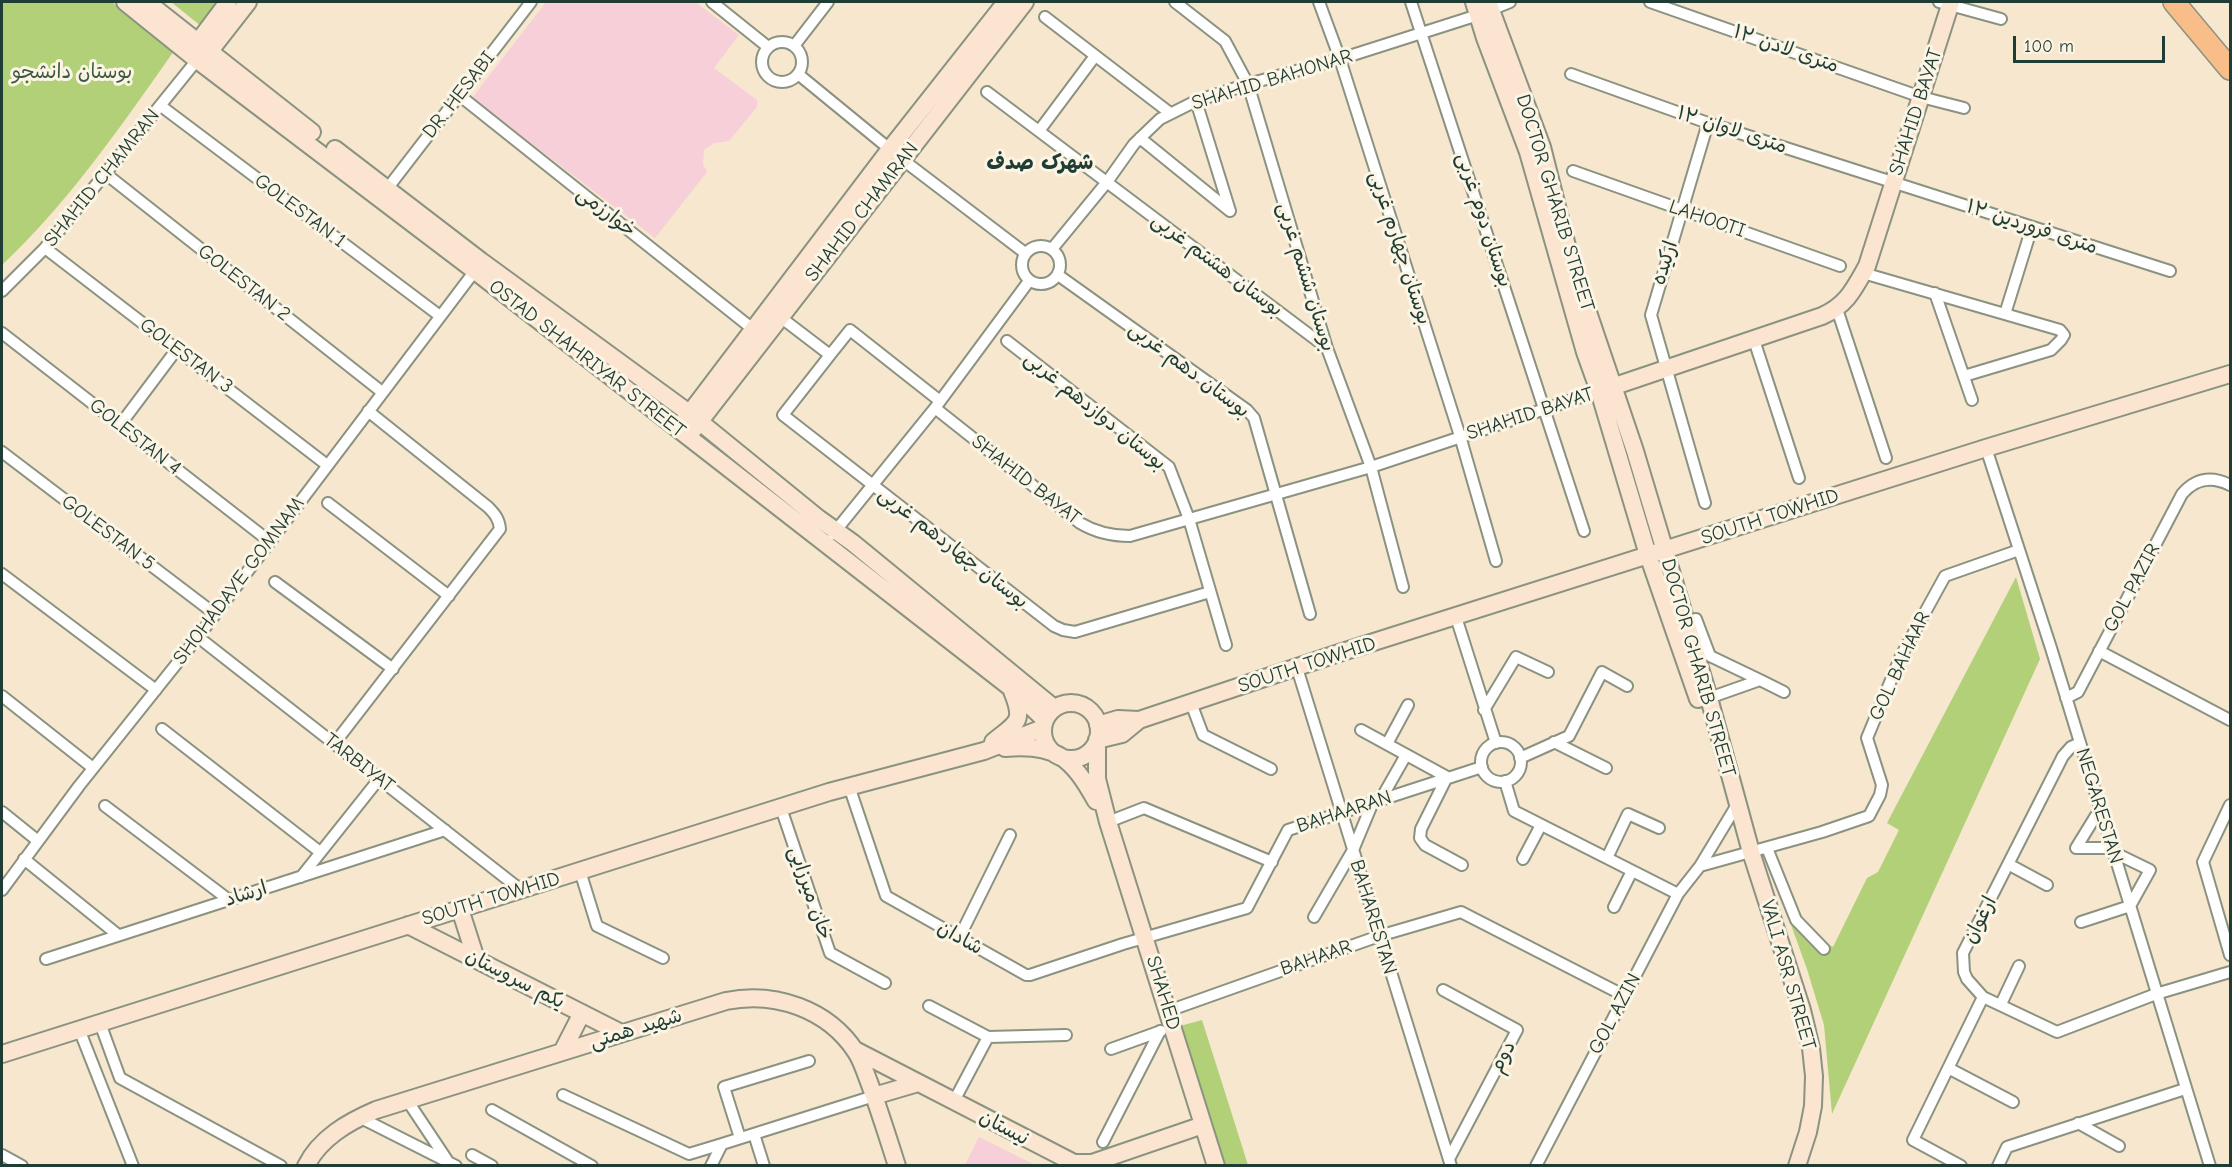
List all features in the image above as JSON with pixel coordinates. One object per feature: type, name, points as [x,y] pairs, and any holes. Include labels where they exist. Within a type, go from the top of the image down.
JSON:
[{"type":"highway","points":[[2174,2],[2230,69]]},
{"type":"street","name":"OSTAD SHAHRIYAR STREET","points":[[125,2],[201,51],[387,189],[682,434],[1011,688],[1047,719]]},
{"type":"street","name":"OSTAD SHAHRIYAR STREET","points":[[147,2],[201,51],[478,266],[694,418],[818,518],[837,530],[1047,719]]},
{"type":"street","points":[[201,51],[228,2]]},
{"type":"street","points":[[201,51],[248,2]]},
{"type":"street","name":"DR. HESABI","points":[[387,189],[531,2]]},
{"type":"street","points":[[712,2],[768,47]]},
{"type":"street","points":[[794,46],[828,2]]},
{"type":"street","name":"SHAHID CHAMRAN","points":[[694,418],[754,330],[775,313],[890,149],[1006,2]]},
{"type":"street","name":"SHAHID CHAMRAN","points":[[694,418],[775,313],[903,160],[1025,2]]},
{"type":"street","name":"بوستان ششم غربی","points":[[1175,2],[1225,41],[1248,84],[1327,348],[1371,467],[1403,587]]},
{"type":"street","name":"بوستان چهارم غربی","points":[[1319,2],[1340,59],[1460,436],[1496,561]]},
{"type":"street","name":"بوستان دوم غربی","points":[[1411,2],[1584,531]]},
{"type":"street","name":"SHAHID BAHONAR","points":[[1052,249],[1140,138],[1170,113],[1196,101],[1248,84],[1340,59],[1422,33],[1483,7],[1510,2]]},
{"type":"street","name":"۱۲ متری لادن","points":[[1650,2],[1921,97],[1964,108]]},
{"type":"street","points":[[1947,3],[2001,19]]},
{"type":"street","name":"SHAHID BAYAT","points":[[850,330],[1088,528],[1110,534],[1130,536],[1371,467],[1754,340],[1837,309],[1848,299],[1863,273],[1921,97],[1947,3]]},
{"type":"street","name":"DOCTOR GHARIB STREET","points":[[1483,7],[1542,147],[1648,555],[1718,759],[1732,786]]},
{"type":"street","points":[[1045,17],[1170,113]]},
{"type":"street","points":[[778,42],[794,46],[802,62],[798,74],[788,82],[774,81],[764,72],[762,59],[768,47],[778,42]]},
{"type":"street","name":"SHAHID CHAMRAN","points":[[2,291],[45,248],[160,106],[201,51]]},
{"type":"street","points":[[1039,131],[1095,56]]},
{"type":"street","points":[[798,74],[903,160],[1025,253]]},
{"type":"street","name":"۱۲ متری لاوان","points":[[1571,74],[1708,123],[1893,182]]},
{"type":"street","name":"بوستان هشتم غربی","points":[[987,92],[1327,348]]},
{"type":"street","name":"خوارزمی","points":[[459,95],[754,330]]},
{"type":"street","points":[[1140,138],[1230,211],[1196,101]]},
{"type":"street","name":"GOLESTAN 1","points":[[160,106],[440,316]]},
{"type":"street","name":"ارکیده","points":[[1706,503],[1651,315],[1708,123]]},
{"type":"street","name":"LAHOOTI","points":[[1573,171],[1840,266]]},
{"type":"street","name":"GOLESTAN 2","points":[[106,174],[382,392]]},
{"type":"street","name":"۱۲ متری فروردین","points":[[1893,182],[2170,271]]},
{"type":"street","points":[[2005,314],[2032,227]]},
{"type":"street","points":[[1041,245],[1052,249],[1059,258],[1058,275],[1048,283],[1035,284],[1029,281],[1021,265],[1025,253],[1041,245]]},
{"type":"street","name":"GOLESTAN 3","points":[[45,248],[327,465]]},
{"type":"street","name":"SHOHADAYE GOMNAM","points":[[2,890],[93,768],[198,637],[478,266]]},
{"type":"street","points":[[1863,273],[2060,330],[2064,335],[2051,350],[1964,376]]},
{"type":"street","name":"بوستان دهم غربی","points":[[1058,275],[1251,413],[1310,614]]},
{"type":"street","points":[[825,543],[938,405],[1029,281]]},
{"type":"street","points":[[1935,293],[1972,400]]},
{"type":"street","points":[[1837,309],[1886,458]]},
{"type":"street","points":[[775,313],[830,355]]},
{"type":"street","name":"بوستان چهاردهم غربی","points":[[850,330],[783,415],[1038,614],[1063,630],[1075,632],[1210,592]]},
{"type":"street","name":"GOLESTAN 4","points":[[2,333],[269,541]]},
{"type":"street","points":[[1754,340],[1799,478]]},
{"type":"street","name":"بوستان دوازدهم غربی","points":[[1007,341],[1166,463],[1189,519],[1226,645]]},
{"type":"street","points":[[120,425],[177,349]]},
{"type":"street","name":"SOUTH TOWHID","points":[[1098,733],[1122,734],[1139,720],[1297,668],[1986,448],[2230,374]]},
{"type":"street","name":"DOCTOR GHARIB STREET","points":[[1606,389],[1664,551],[1709,698],[1732,786]]},
{"type":"street","points":[[334,744],[500,529],[499,522],[488,507],[368,411]]},
{"type":"street","points":[[682,434],[694,418]]},
{"type":"street","name":"NEGARESTAN","points":[[1986,448],[2066,698],[2210,1166]]},
{"type":"street","name":"GOLESTAN 5","points":[[2,452],[215,614]]},
{"type":"street","name":"GOL PAZIR","points":[[2066,698],[2078,692],[2177,502],[2188,487],[2200,480],[2210,479],[2230,485]]},
{"type":"street","points":[[328,503],[449,596]]},
{"type":"street","points":[[808,531],[818,533],[822,527],[818,518]]},
{"type":"street","points":[[841,556],[837,550],[839,544],[843,542],[857,546]]},
{"type":"street","name":"GOL BAHAAR","points":[[1759,850],[1869,816],[1880,795],[1882,784],[1867,738],[1901,656],[1943,579],[1945,576],[2019,550]]},
{"type":"street","points":[[2,574],[156,690]]},
{"type":"street","points":[[275,582],[393,669]]},
{"type":"street","points":[[1456,617],[1496,743]]},
{"type":"street","points":[[1696,619],[1710,656],[1784,692]]},
{"type":"street","name":"TARBIYAT","points":[[198,637],[521,890]]},
{"type":"street","points":[[2099,651],[2230,720]]},
{"type":"street","points":[[1484,710],[1516,657],[1548,672]]},
{"type":"street","name":"BAHARESTAN","points":[[1297,668],[1450,1162]]},
{"type":"street","points":[[1520,758],[1569,736],[1602,672],[1627,686]]},
{"type":"street","points":[[1709,698],[1760,680]]},
{"type":"street","points":[[984,751],[1017,722],[1020,715],[1011,688]]},
{"type":"street","points":[[2,696],[93,768]]},
{"type":"street","points":[[1191,703],[1203,735],[1271,769]]},
{"type":"street","points":[[1063,704],[1081,705],[1089,709],[1098,733],[1097,779],[1108,822],[1074,766],[1055,753],[1043,736],[1047,719],[1063,704]]},
{"type":"street","points":[[1387,744],[1408,705]]},
{"type":"street","name":"SOUTH TOWHID","points":[[984,751],[1047,719]]},
{"type":"street","points":[[162,729],[321,852]]},
{"type":"street","points":[[1360,730],[1448,777],[1421,829],[1420,838],[1425,845],[1462,865]]},
{"type":"street","points":[[1055,753],[1077,758],[1086,755],[1098,733]]},
{"type":"street","points":[[1554,742],[1606,768]]},
{"type":"street","points":[[1496,743],[1508,743],[1520,758],[1518,772],[1514,777],[1505,781],[1491,779],[1482,767],[1484,751],[1496,743]]},
{"type":"street","name":"ارغوان","points":[[1983,997],[1966,979],[1963,953],[2063,756],[2071,747],[2080,743]]},
{"type":"street","name":"SOUTH TOWHID","points":[[2,1054],[849,786],[984,751],[1030,747],[1055,753]]},
{"type":"street","points":[[1314,917],[1353,850],[1377,801],[1406,755]]},
{"type":"street","name":"BAHAARAN","points":[[1145,938],[1247,908],[1288,830],[1482,767]]},
{"type":"street","points":[[301,877],[379,779]]},
{"type":"street","points":[[1505,781],[1514,811],[1678,894]]},
{"type":"street","name":"شادان","points":[[849,786],[886,896],[1030,975],[1145,938]]},
{"type":"street","name":"VALI ASR STREET","points":[[1732,786],[1759,850],[1811,1048],[1814,1076],[1813,1106],[1808,1132],[1797,1166]]},
{"type":"street","name":"GOL AZIN","points":[[1536,1166],[1678,894],[1700,866],[1738,803]]},
{"type":"street","points":[[2230,805],[2203,862],[2230,956]]},
{"type":"street","points":[[105,806],[229,900]]},
{"type":"street","name":"خان میرزایی","points":[[781,808],[830,953],[885,983]]},
{"type":"street","points":[[1108,822],[1144,808],[1272,862]]},
{"type":"street","points":[[2081,922],[2130,906],[2150,870],[2113,850],[2076,848],[2100,809]]},
{"type":"street","points":[[2,812],[38,841]]},
{"type":"street","points":[[1607,858],[1628,814],[1659,828]]},
{"type":"street","name":"SHAHED","points":[[1108,822],[1145,938],[1167,1023],[1216,1166]]},
{"type":"street","points":[[1523,859],[1541,825]]},
{"type":"street","name":"ارشاد","points":[[46,958],[445,831]]},
{"type":"street","points":[[959,938],[1010,835]]},
{"type":"street","points":[[1700,866],[1759,850],[1796,920],[1824,949]]},
{"type":"street","points":[[24,859],[118,935]]},
{"type":"street","points":[[2008,864],[2047,885]]},
{"type":"street","points":[[580,871],[597,926],[663,958]]},
{"type":"street","points":[[1614,907],[1632,871]]},
{"type":"street","points":[[460,909],[476,959]]},
{"type":"street","name":"BAHAAR","points":[[1111,1049],[1167,1023],[1379,936],[1461,912],[1625,996]]},
{"type":"street","name":"یکم سروستان","points":[[408,925],[621,1034]]},
{"type":"street","points":[[2001,1004],[2019,966]]},
{"type":"street","points":[[1961,1166],[1913,1140],[1950,1069],[1983,997],[2057,1032],[2156,994],[2230,972]]},
{"type":"street","name":"دوم","points":[[1443,990],[1517,1030],[1450,1162]]},
{"type":"street","name":"شهید همتی","points":[[306,1166],[320,1145],[359,1117],[726,1001],[740,998],[768,998],[793,1004],[819,1016],[855,1050],[874,1096],[897,1166]]},
{"type":"street","points":[[929,1006],[988,1037],[1066,1035]]},
{"type":"street","points":[[562,1052],[582,1013]]},
{"type":"street","points":[[100,1023],[120,1078],[281,1166]]},
{"type":"street","points":[[1103,1142],[1167,1023]]},
{"type":"street","points":[[79,1029],[133,1166]]},
{"type":"street","points":[[954,1101],[988,1037]]},
{"type":"street","name":"نيستان","points":[[855,1050],[1057,1156],[1083,1164],[1203,1125]]},
{"type":"street","points":[[740,1138],[724,1087],[809,1061]]},
{"type":"street","points":[[1950,1069],[2013,1102]]},
{"type":"street","points":[[563,1095],[689,1154],[918,1083]]},
{"type":"street","points":[[1998,1166],[2007,1147],[2185,1089]]},
{"type":"street","points":[[407,1100],[452,1163]]},
{"type":"street","points":[[492,1110],[592,1166]]},
{"type":"street","points":[[359,1117],[452,1163]]},
{"type":"street","points":[[2078,1123],[2119,1146]]},
{"type":"street","points":[[754,1134],[764,1166]]},
{"type":"street","points":[[711,1166],[722,1144]]},
{"type":"street","points":[[688,1166],[689,1154]]},
{"type":"street","points":[[2,1155],[22,1166]]},
{"type":"street","points":[[472,1155],[492,1166]]},
{"type":"shaded area","points":[[546,2],[695,2],[739,35],[714,68],[757,100],[757,107],[729,141],[714,143],[704,150],[703,164],[707,172],[655,238],[472,98]]},
{"type":"shaded area","points":[[979,1137],[1035,1165],[965,1165]]},
{"type":"green space","name":"بوستان دانشجو","points":[[2,2],[112,2],[174,51],[72,189],[50,216],[2,265]]},
{"type":"green space","points":[[171,2],[219,2],[201,26]]},
{"type":"green space","points":[[2016,577],[2040,659],[1832,1114],[1824,1025],[1790,922],[1833,947],[1867,878],[1878,872],[1899,830],[1887,823]]},
{"type":"green space","points":[[1202,1020],[1248,1165],[1224,1165],[1180,1026]]},
{"type":"district","name":"شهرک صدف","points":[[1040,163]]}]
